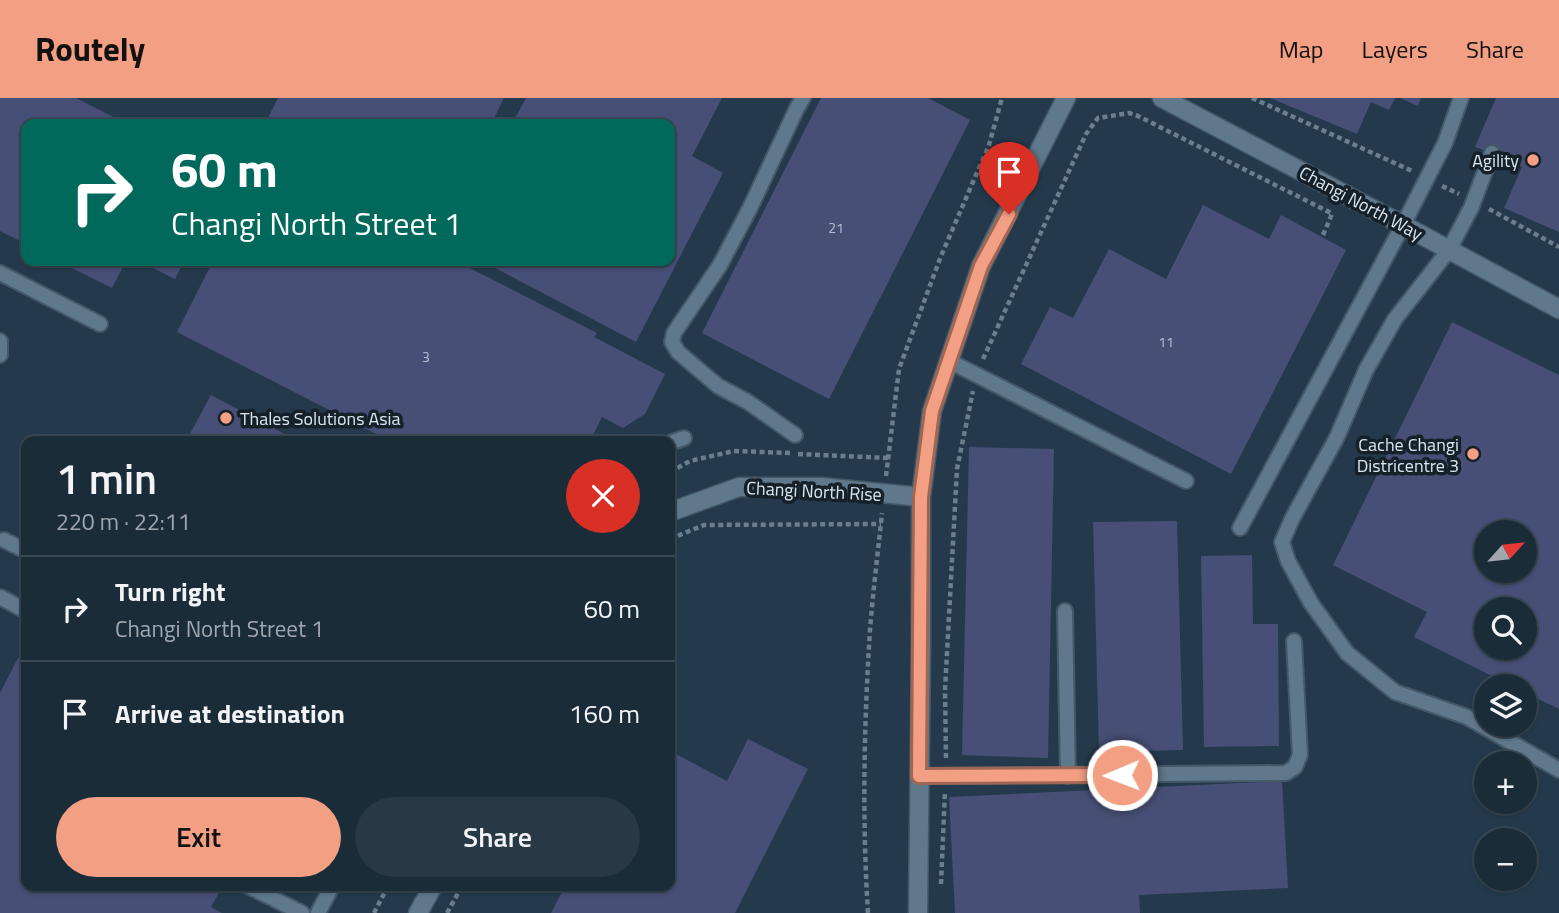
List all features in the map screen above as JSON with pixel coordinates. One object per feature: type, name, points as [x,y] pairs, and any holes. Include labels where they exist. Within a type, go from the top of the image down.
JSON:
[{"type":"street","points":[[918,913],[921,497],[932,411],[981,266],[1066,98]]},
{"type":"street","name":"Changi North Way","points":[[1162,98],[1559,309]]},
{"type":"street","name":"Changi North Rise","points":[[675,510],[739,487],[821,487],[921,497]]},
{"type":"street","points":[[418,913],[430,891]]},
{"type":"lane","points":[[795,435],[748,402],[718,386],[678,352],[672,342],[674,333],[720,265],[803,98]]},
{"type":"lane","points":[[1240,528],[1403,225],[1445,143],[1461,98]]},
{"type":"lane","points":[[1492,152],[1474,201],[1449,250],[1395,319],[1366,370],[1338,437],[1282,542],[1288,561],[1311,603],[1347,653],[1395,692],[1467,718],[1559,770]]},
{"type":"lane","points":[[0,273],[100,324]]},
{"type":"lane","points":[[0,341],[0,355]]},
{"type":"lane","points":[[949,361],[1186,481]]},
{"type":"lane","points":[[4,540],[21,548]]},
{"type":"lane","points":[[0,597],[21,608]]},
{"type":"lane","points":[[1065,611],[1068,776]]},
{"type":"lane","points":[[919,776],[1286,773],[1295,767],[1300,754],[1294,641]]},
{"type":"lane","points":[[258,891],[302,913]]},
{"type":"lane","points":[[318,913],[329,891]]},
{"type":"path","points":[[1252,98],[1427,178],[1559,247]]},
{"type":"path","points":[[1094,111],[1098,118]]},
{"type":"path","points":[[941,886],[946,776],[945,690],[957,469],[976,375],[1086,134],[1098,118],[1129,113],[1345,220]]},
{"type":"path","points":[[1323,235],[1332,214]]},
{"type":"path","points":[[675,469],[690,461],[734,451],[888,458]]},
{"type":"path","points":[[675,537],[704,525],[881,524]]},
{"type":"path","points":[[374,913],[385,891]]},
{"type":"path","points":[[447,913],[459,891]]},
{"type":"building","points":[[0,98],[76,98],[117,119],[21,119],[21,242],[0,231]]},
{"type":"building","points":[[278,98],[504,98],[494,119],[268,119]]},
{"type":"building","points":[[526,98],[722,98],[692,156],[723,173],[636,342],[492,266],[675,266],[675,119],[515,119]]},
{"type":"building","points":[[821,98],[928,98],[970,120],[829,399],[702,333]]},
{"type":"building","points":[[1270,98],[1395,98],[1389,110],[1371,102],[1357,134]]},
{"type":"building","points":[[1400,98],[1421,98],[1418,106]]},
{"type":"building","name":"Agility","points":[[1496,98],[1559,98],[1559,232],[1504,208],[1522,167],[1475,147]]},
{"type":"building","points":[[1203,205],[1269,239],[1281,215],[1346,250],[1231,474],[1021,364],[1050,307],[1073,318],[1109,249],[1166,279]]},
{"type":"building","points":[[68,266],[123,266],[112,288]]},
{"type":"building","points":[[149,266],[182,266],[175,279]]},
{"type":"building","points":[[210,266],[466,266],[597,333],[594,337],[665,374],[645,414],[623,428],[602,417],[592,436],[380,436],[177,332]]},
{"type":"building","name":"Cache Changi Districentre 3","points":[[1452,322],[1559,375],[1559,709],[1537,698],[1537,674],[1488,674],[1414,637],[1427,612],[1333,565]]},
{"type":"building","name":"Thales Solutions Asia","points":[[211,395],[289,436],[189,436]]},
{"type":"building","points":[[969,447],[1054,449],[1048,758],[962,755]]},
{"type":"building","points":[[1177,521],[1183,750],[1099,752],[1093,522]]},
{"type":"building","points":[[1252,555],[1253,624],[1278,624],[1279,746],[1204,747],[1201,556]]},
{"type":"building","points":[[18,658],[21,660],[21,891],[220,891],[211,907],[222,913],[0,913],[0,693]]},
{"type":"building","points":[[748,739],[808,769],[735,913],[551,913],[562,891],[675,891],[675,754],[727,781]]},
{"type":"building","points":[[1282,781],[1288,888],[1139,895],[1140,913],[955,913],[949,797]]},
{"type":"place","name":"Agility","points":[[1533,160]]},
{"type":"place","name":"Thales Solutions Asia","points":[[226,418]]},
{"type":"place","name":"Cache Changi Districentre 3","points":[[1473,454]]},
{"type":"route","points":[[1009,214],[981,266],[932,411],[921,497],[919,776],[1122,775]]}]
